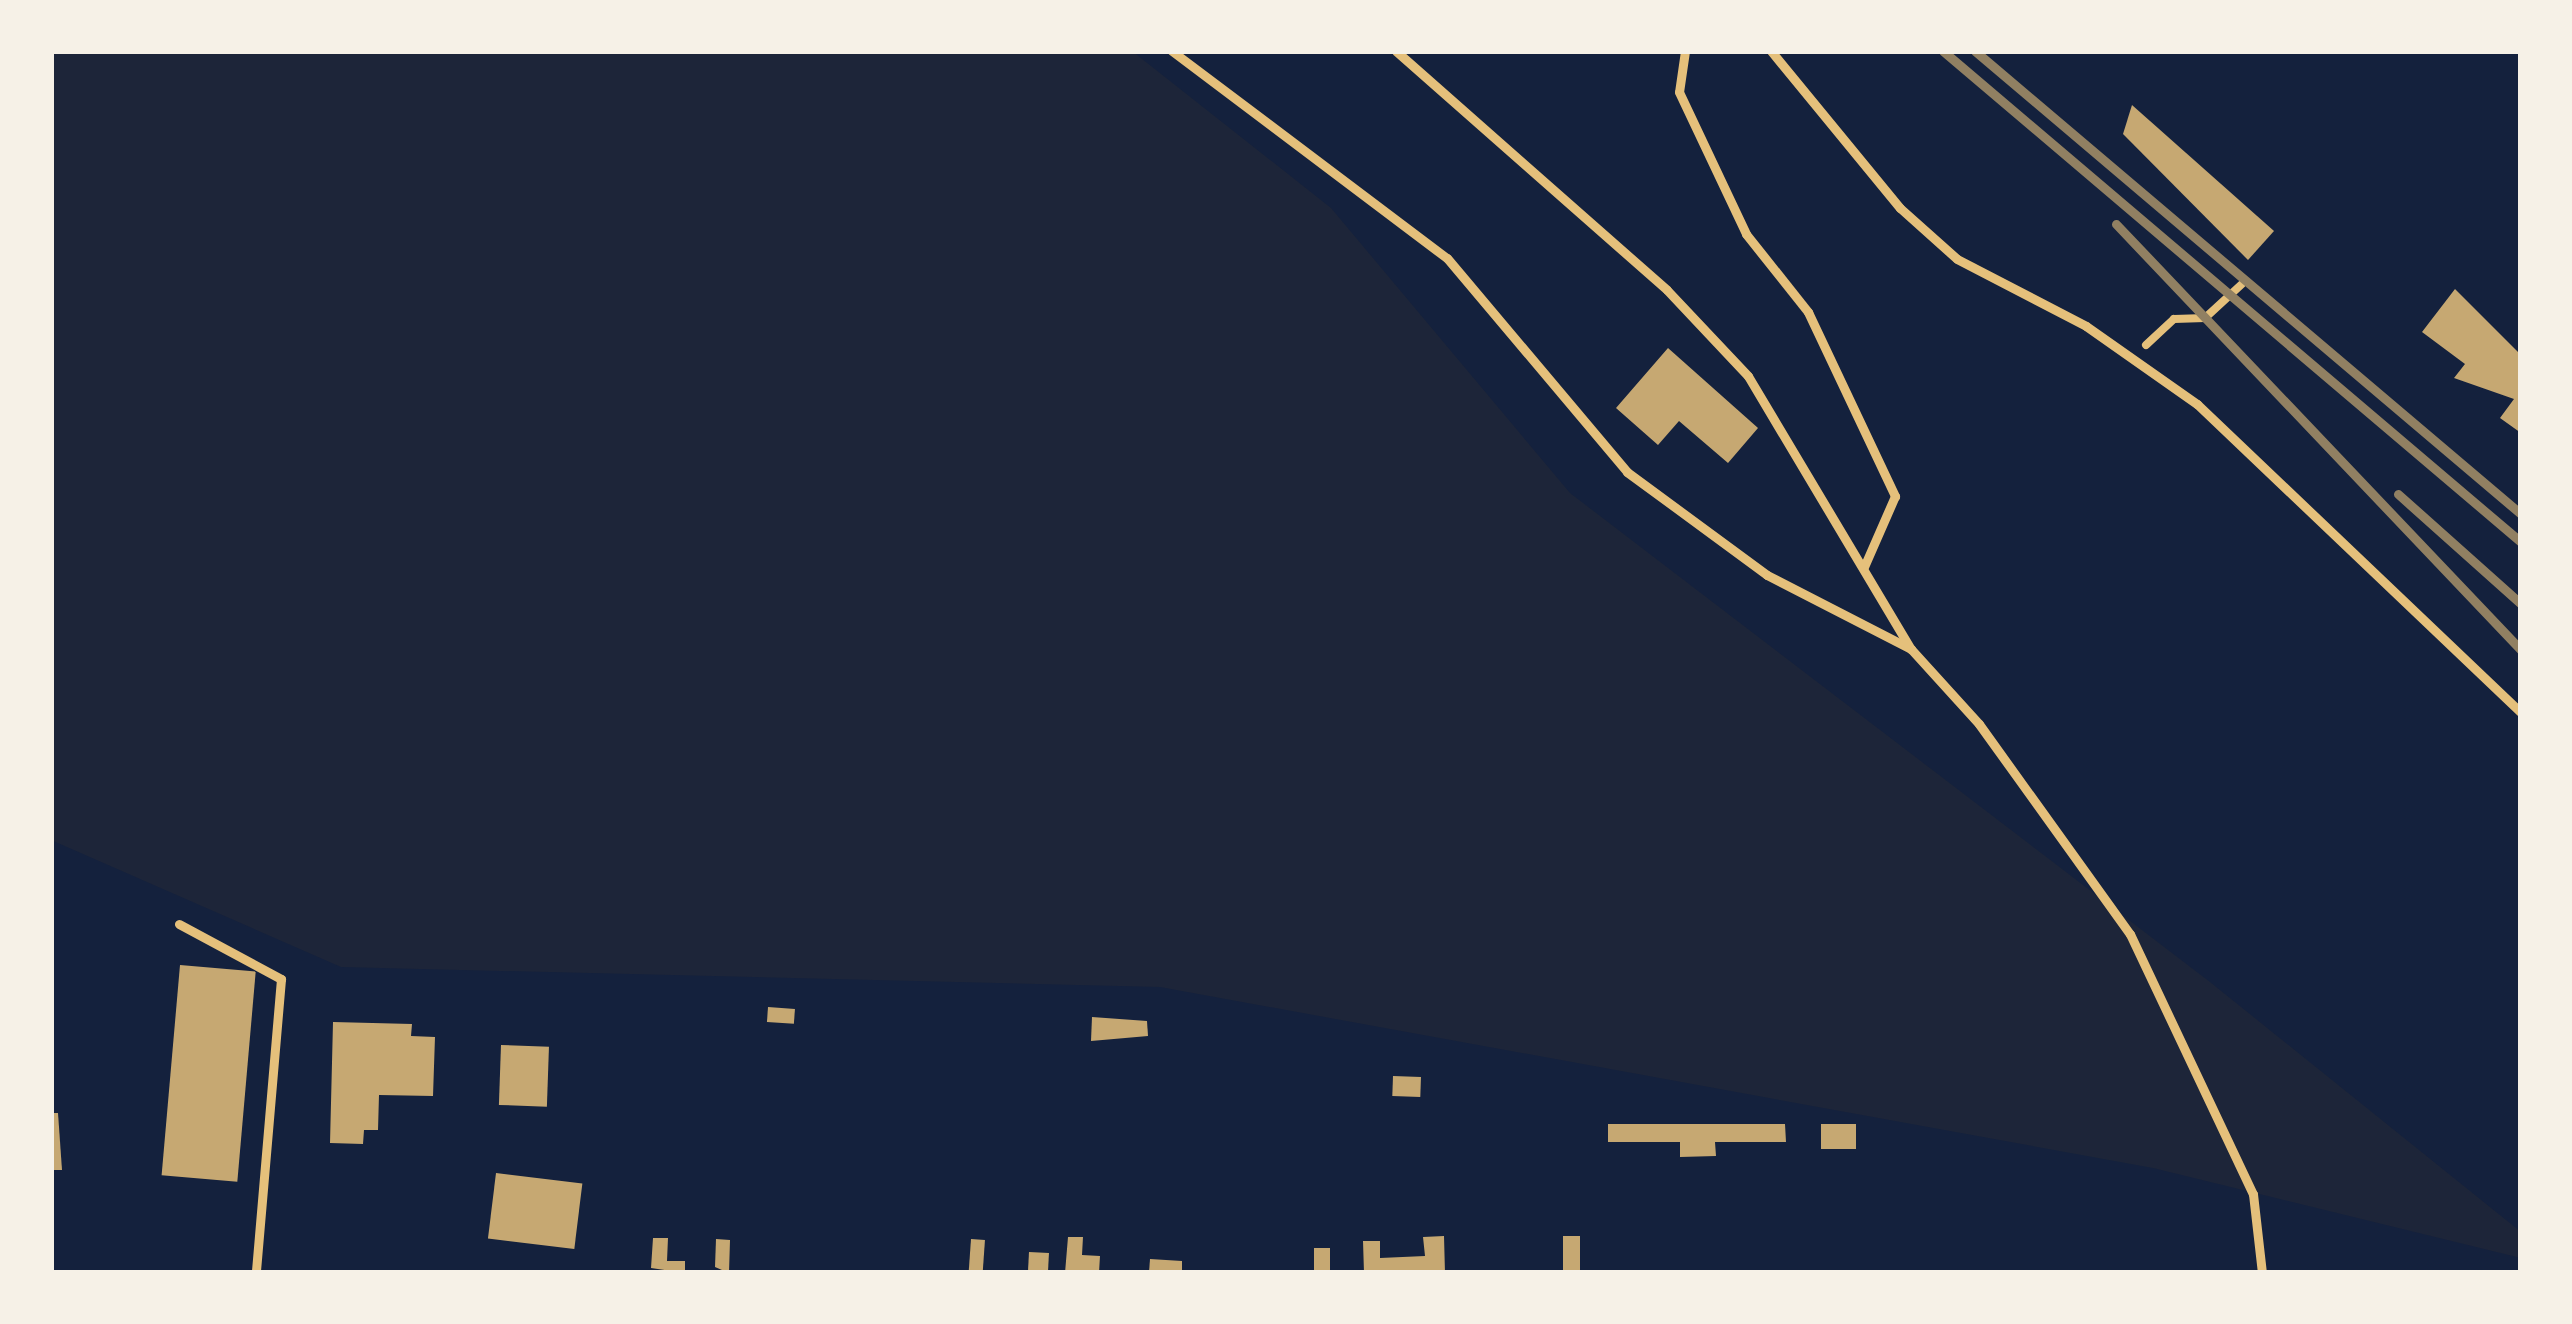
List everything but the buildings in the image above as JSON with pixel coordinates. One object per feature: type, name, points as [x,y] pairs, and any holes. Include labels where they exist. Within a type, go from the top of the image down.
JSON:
[{"type":"lane","points":[[1172,51],[1447,258],[1627,472],[1767,574],[1911,649]]},
{"type":"lane","points":[[1396,51],[1730,353],[1911,649],[1979,724],[2130,934],[2253,1194],[2262,1273]]},
{"type":"lane","points":[[1685,51],[1679,92],[1747,235],[1808,312],[1895,496],[1864,567]]},
{"type":"lane","points":[[1771,51],[1900,208],[1957,259],[2132,358],[2197,404],[2521,713]]},
{"type":"lane","points":[[179,924],[271,964],[281,979],[256,1273]]},
{"type":"path","points":[[2132,358],[2174,319],[2194,325],[2242,284]]},
{"type":"shaded area","points":[[51,51],[1132,51],[1331,208],[1570,493],[2210,982],[2521,1232],[2521,1258],[2153,1168],[1160,987],[341,967],[51,840]]},
{"type":"railway","points":[[1943,51],[2521,542]]},
{"type":"railway","points":[[1975,51],[2521,514]]},
{"type":"railway","points":[[2116,224],[2521,650]]},
{"type":"railway","points":[[2398,494],[2521,604]]}]
